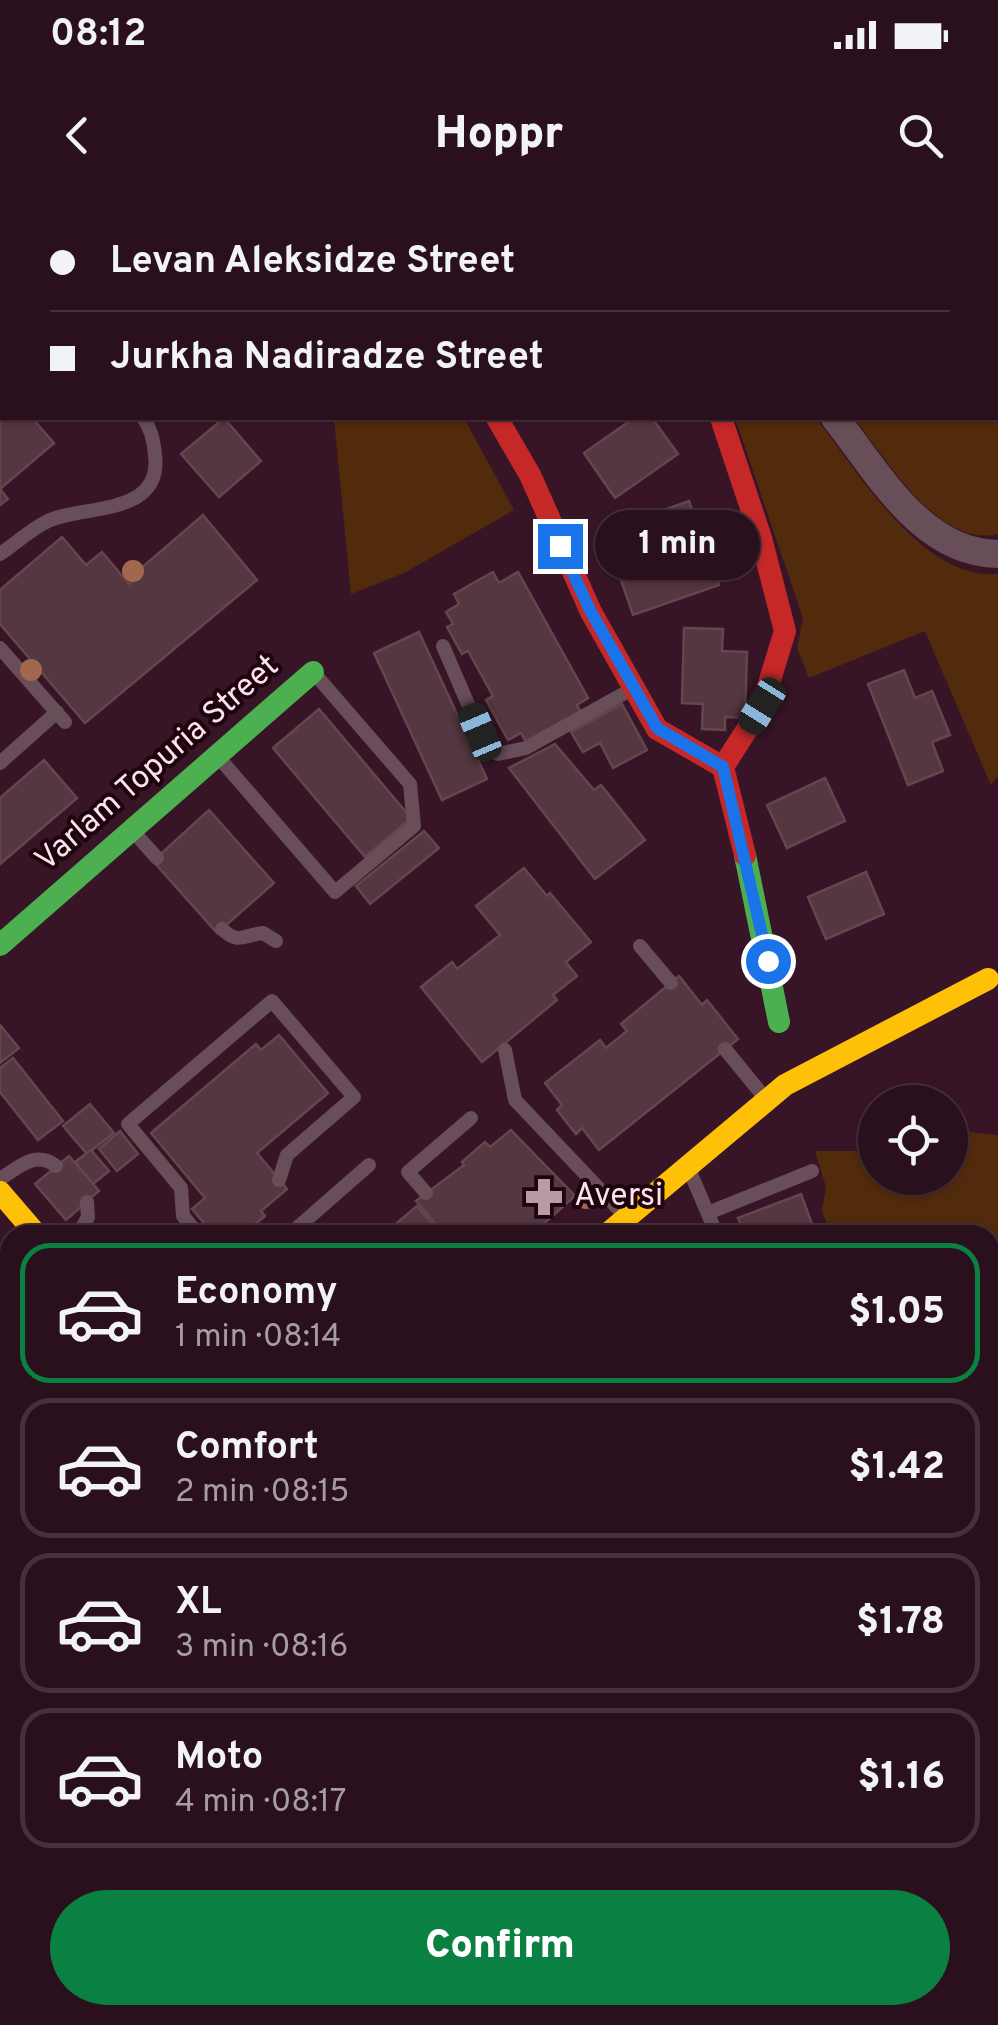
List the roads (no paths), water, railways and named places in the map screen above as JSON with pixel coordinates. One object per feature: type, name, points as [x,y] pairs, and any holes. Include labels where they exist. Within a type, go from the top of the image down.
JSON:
[{"type":"street","points":[[498,420],[530,474],[591,612],[657,728],[723,767],[756,900],[779,1022]]},
{"type":"street","points":[[721,420],[762,538],[785,631],[762,706],[723,767]]},
{"type":"street","points":[[836,420],[921,524],[958,548],[998,554]]},
{"type":"street","name":"Varlam Topuria Street","points":[[0,944],[314,672]]},
{"type":"street","points":[[618,1225],[776,1092],[988,978]]},
{"type":"street","points":[[0,1192],[28,1225]]},
{"type":"lane","points":[[0,554],[48,520],[110,508],[134,499],[150,483],[156,460],[145,420]]},
{"type":"lane","points":[[443,646],[480,732],[498,754],[526,748],[632,688]]},
{"type":"lane","points":[[0,648],[61,717],[0,762]]},
{"type":"lane","points":[[217,756],[335,892],[414,826],[410,784],[314,672]]},
{"type":"lane","points":[[132,830],[157,858]]},
{"type":"lane","points":[[222,929],[241,941],[263,933],[276,941]]},
{"type":"lane","points":[[640,946],[671,983]]},
{"type":"lane","points":[[194,1225],[183,1216],[180,1188],[128,1124],[272,1001],[354,1097],[287,1154],[279,1180]]},
{"type":"lane","points":[[725,1049],[776,1092]]},
{"type":"lane","points":[[505,1050],[514,1100],[626,1218]]},
{"type":"lane","points":[[426,1193],[408,1172],[471,1118]]},
{"type":"lane","points":[[0,1179],[29,1160],[40,1158],[56,1166]]},
{"type":"lane","points":[[300,1225],[369,1164]]},
{"type":"lane","points":[[688,1166],[713,1225]]},
{"type":"lane","points":[[708,1212],[812,1171]]},
{"type":"lane","points":[[84,1225],[88,1217],[87,1202]]},
{"type":"place","name":"Aversi","points":[[544,1197]]}]
